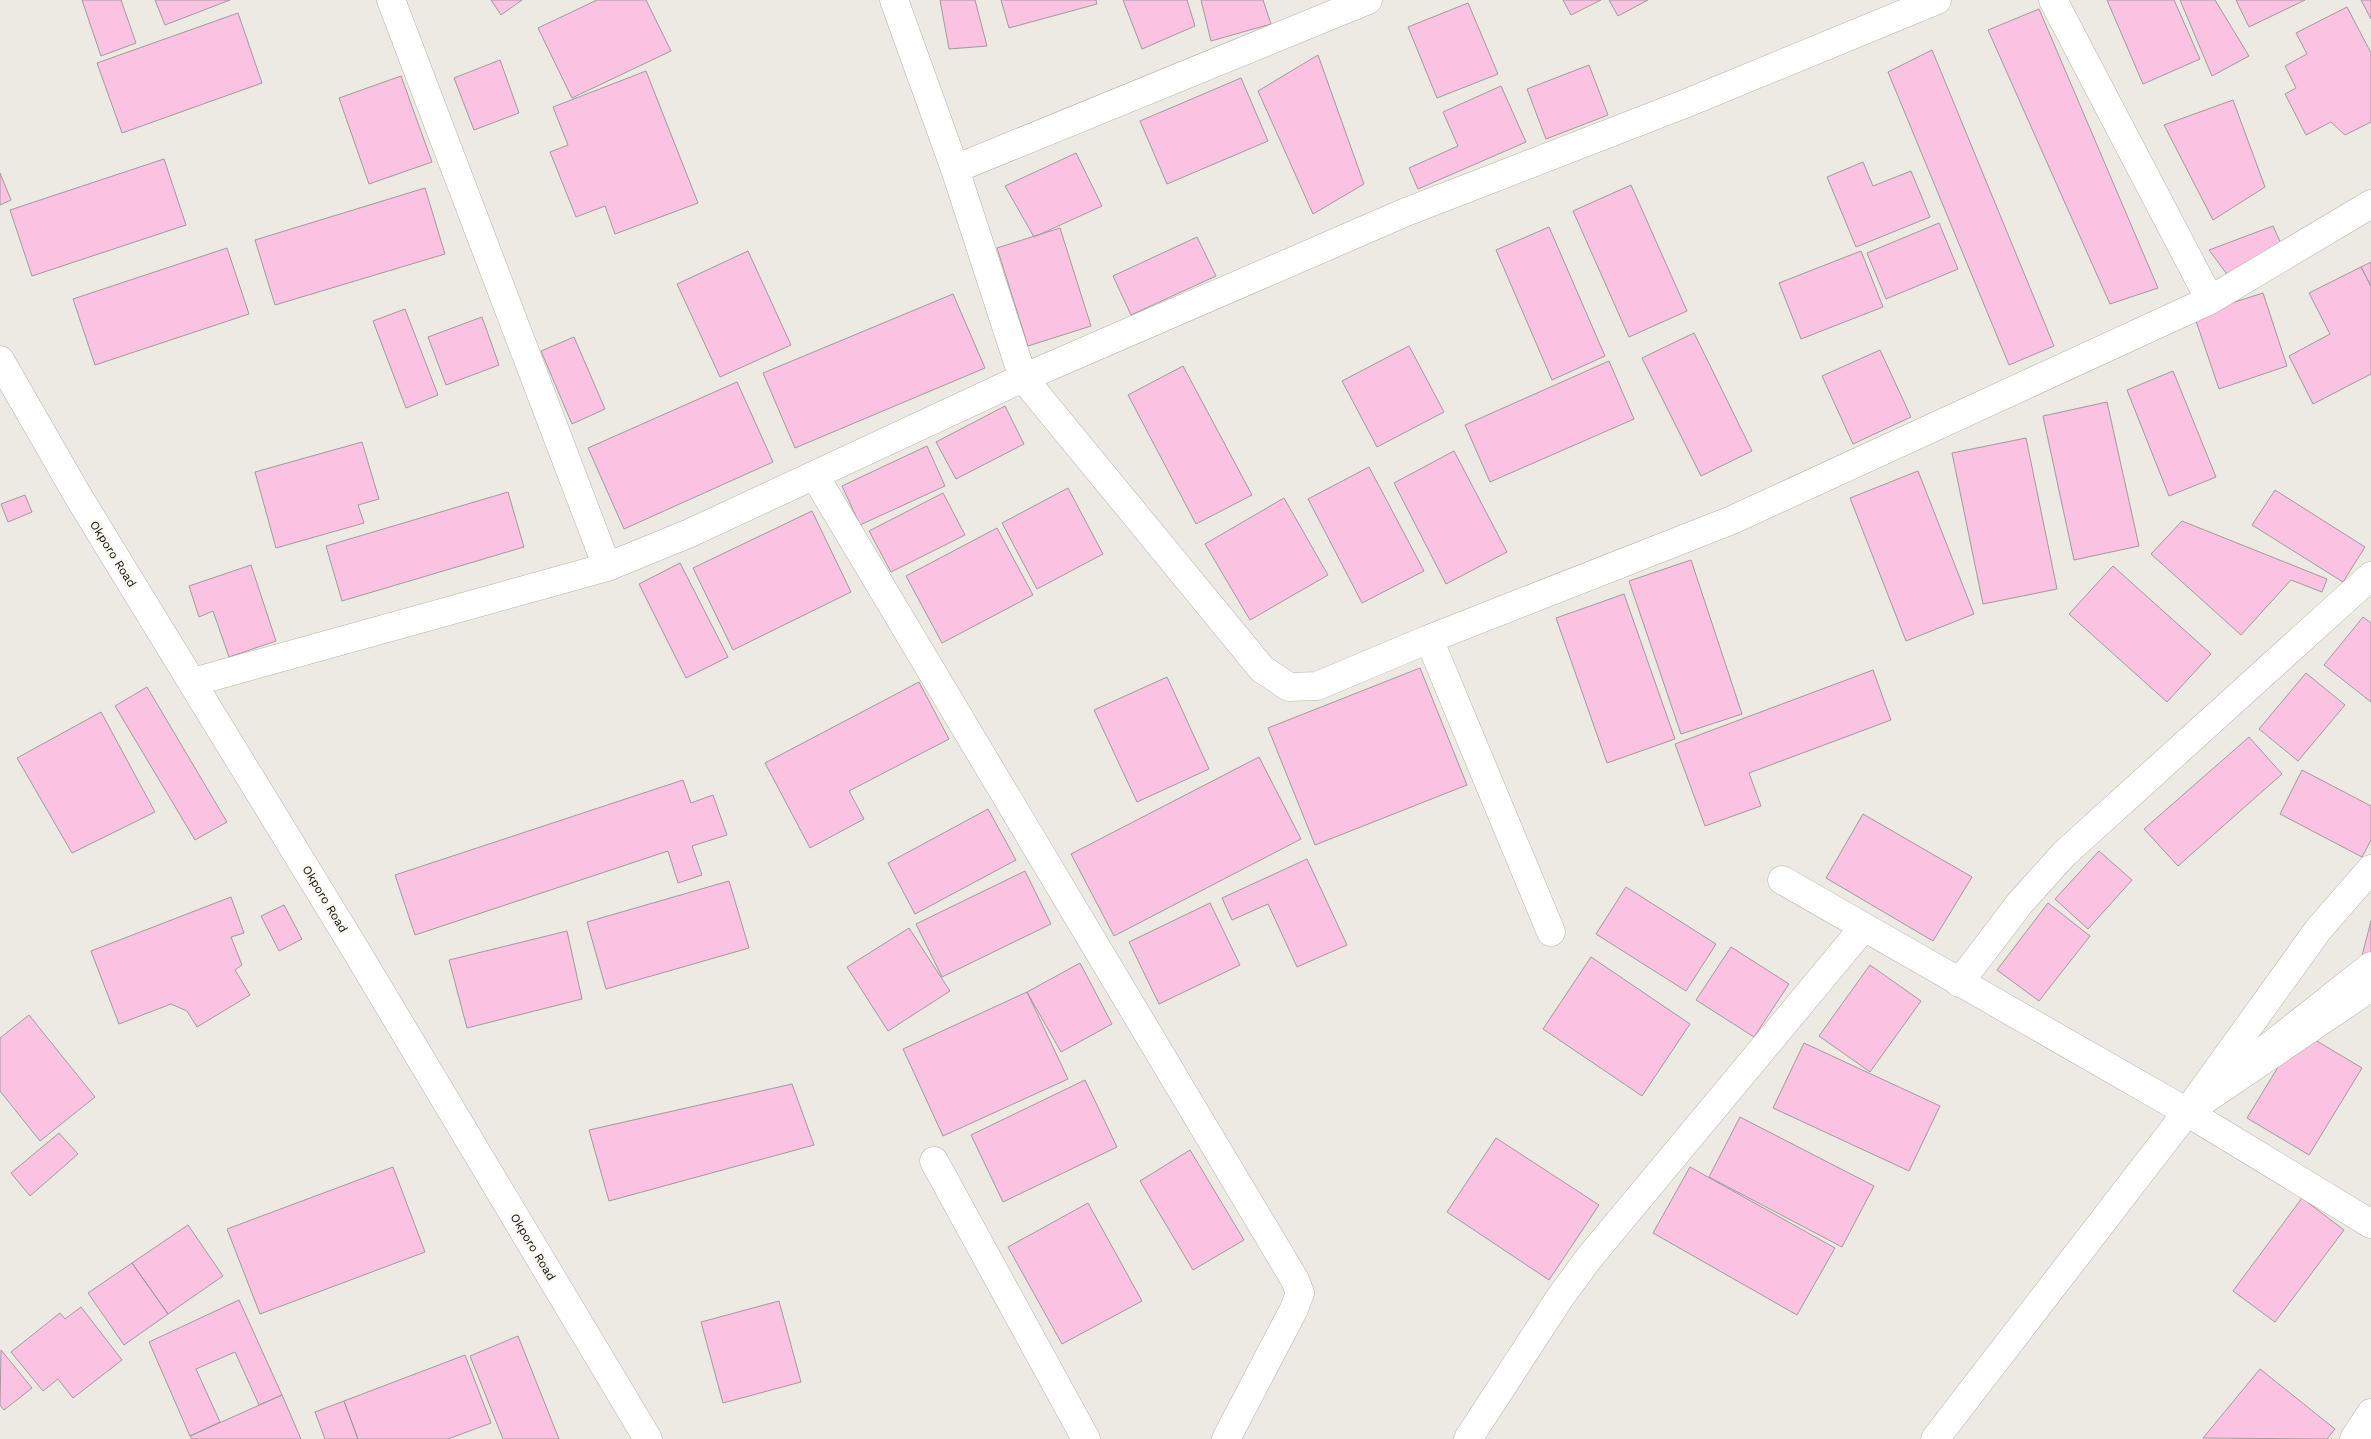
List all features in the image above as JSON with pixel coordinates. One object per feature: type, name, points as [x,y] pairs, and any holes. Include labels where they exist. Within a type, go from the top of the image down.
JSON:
[{"type":"street","points":[[391,0],[606,567]]},
{"type":"street","points":[[894,0],[955,169],[1023,378],[1262,669],[1289,687],[1317,686],[1428,639],[1732,520],[2210,300],[2371,204]]},
{"type":"street","points":[[955,169],[1368,0]]},
{"type":"street","points":[[193,682],[606,567],[690,533],[1023,378],[1406,212],[1687,103],[1938,0]]},
{"type":"street","points":[[2053,0],[2210,300]]},
{"type":"street","name":"Okporo Road","points":[[0,360],[78,496],[193,682],[648,1439]]},
{"type":"street","points":[[815,476],[1295,1280],[1300,1293],[1294,1308],[1226,1439]]},
{"type":"street","points":[[1959,983],[2020,903],[2064,854],[2371,576]]},
{"type":"street","points":[[1428,639],[1551,932]]},
{"type":"street","points":[[1935,1439],[2187,1112],[2318,930],[2371,869]]},
{"type":"street","points":[[1782,880],[2187,1112],[2371,1224]]},
{"type":"street","points":[[1468,1439],[1559,1299],[1589,1258],[1653,1178],[1864,927]]},
{"type":"street","points":[[2187,1112],[2371,966]]},
{"type":"street","points":[[2187,1112],[2371,987]]},
{"type":"street","points":[[2187,1112],[2371,1001]]},
{"type":"street","points":[[934,1161],[1086,1439]]},
{"type":"street","points":[[2354,1439],[2371,1413]]},
{"type":"building","points":[[82,0],[121,0],[136,43],[101,56]]},
{"type":"building","points":[[155,0],[230,0],[165,25]]},
{"type":"building","points":[[491,0],[522,0],[501,15]]},
{"type":"building","points":[[597,0],[646,0],[671,51],[572,98],[538,28]]},
{"type":"building","points":[[940,0],[975,0],[987,46],[949,49]]},
{"type":"building","points":[[1001,0],[1096,0],[1097,4],[1009,28]]},
{"type":"building","points":[[1123,0],[1187,0],[1195,26],[1142,49]]},
{"type":"building","points":[[1201,0],[1263,0],[1271,24],[1211,41]]},
{"type":"building","points":[[1563,0],[1601,0],[1571,15]]},
{"type":"building","points":[[1609,0],[1648,0],[1618,16]]},
{"type":"building","points":[[2107,0],[2174,0],[2200,59],[2143,84]]},
{"type":"building","points":[[2180,0],[2215,0],[2249,56],[2212,76]]},
{"type":"building","points":[[2236,0],[2305,0],[2249,27]]},
{"type":"building","points":[[2361,0],[2371,0],[2371,19]]},
{"type":"building","points":[[1468,3],[1498,74],[1437,98],[1408,27]]},
{"type":"building","points":[[2347,7],[2371,53],[2371,122],[2345,135],[2331,122],[2306,135],[2285,94],[2296,88],[2285,66],[2307,54],[2296,33]]},
{"type":"building","points":[[2039,9],[2158,288],[2110,304],[1988,30]]},
{"type":"building","points":[[238,13],[262,83],[122,133],[97,63]]},
{"type":"building","points":[[1932,50],[2054,346],[2009,365],[1888,72]]},
{"type":"building","points":[[1318,55],[1364,184],[1313,214],[1258,91]]},
{"type":"building","points":[[500,60],[519,113],[474,130],[454,78]]},
{"type":"building","points":[[1589,65],[1608,115],[1546,139],[1527,89]]},
{"type":"building","points":[[646,71],[698,203],[615,234],[605,206],[576,217],[550,152],[568,145],[553,107]]},
{"type":"building","points":[[401,76],[432,162],[369,184],[339,98]]},
{"type":"building","points":[[1241,78],[1268,141],[1167,184],[1140,121]]},
{"type":"building","points":[[1501,86],[1526,142],[1418,189],[1409,168],[1458,146],[1443,112]]},
{"type":"building","points":[[2233,100],[2265,187],[2213,220],[2164,125]]},
{"type":"building","points":[[1076,153],[1102,206],[1034,237],[1005,186]]},
{"type":"building","points":[[164,159],[186,225],[32,276],[10,210]]},
{"type":"building","points":[[1863,162],[1873,186],[1911,171],[1930,217],[1856,247],[1827,177]]},
{"type":"building","points":[[0,173],[11,200],[0,205]]},
{"type":"building","points":[[1631,185],[1687,311],[1629,337],[1573,211]]},
{"type":"building","points":[[425,188],[445,254],[275,305],[255,240]]},
{"type":"building","points":[[1939,223],[1958,269],[1886,299],[1867,253]]},
{"type":"building","points":[[2273,226],[2283,248],[2229,277],[2209,250]]},
{"type":"building","points":[[1549,227],[1605,356],[1552,380],[1496,250]]},
{"type":"building","points":[[1060,228],[1091,326],[1028,346],[997,248]]},
{"type":"building","points":[[1197,237],[1216,276],[1131,315],[1113,276]]},
{"type":"building","points":[[227,248],[249,314],[95,365],[73,299]]},
{"type":"building","points":[[748,251],[791,345],[720,377],[677,284]]},
{"type":"building","points":[[1861,251],[1883,307],[1801,339],[1779,283]]},
{"type":"building","points":[[2371,262],[2371,286],[2361,267]]},
{"type":"building","points":[[2361,267],[2371,286],[2371,374],[2313,404],[2289,356],[2330,334],[2309,293]]},
{"type":"building","points":[[2263,293],[2287,366],[2219,389],[2194,315]]},
{"type":"building","points":[[953,294],[985,368],[795,448],[763,373]]},
{"type":"building","points":[[405,309],[438,395],[406,408],[373,321]]},
{"type":"building","points":[[482,317],[499,365],[446,385],[428,337]]},
{"type":"building","points":[[1694,333],[1752,451],[1701,476],[1642,358]]},
{"type":"building","points":[[574,337],[605,409],[572,424],[541,351]]},
{"type":"building","points":[[1409,346],[1444,412],[1377,447],[1342,381]]},
{"type":"building","points":[[1880,350],[1911,417],[1853,444],[1822,376]]},
{"type":"building","points":[[1609,361],[1634,419],[1490,482],[1465,425]]},
{"type":"building","points":[[1183,366],[1252,495],[1196,524],[1128,395]]},
{"type":"building","points":[[2173,371],[2216,477],[2169,496],[2127,390]]},
{"type":"building","points":[[737,382],[773,462],[624,529],[588,448]]},
{"type":"building","points":[[2107,402],[2139,546],[2074,560],[2043,416]]},
{"type":"building","points":[[1005,406],[1024,444],[956,479],[936,442]]},
{"type":"building","points":[[2026,438],[2057,589],[1983,604],[1952,453]]},
{"type":"building","points":[[362,442],[379,499],[358,505],[364,523],[276,548],[255,472]]},
{"type":"building","points":[[927,446],[945,486],[860,525],[842,486]]},
{"type":"building","points":[[1454,451],[1507,552],[1446,584],[1394,483]]},
{"type":"building","points":[[1369,467],[1424,571],[1362,603],[1308,499]]},
{"type":"building","points":[[1918,471],[1974,614],[1906,641],[1850,498]]},
{"type":"building","points":[[1068,488],[1103,554],[1037,589],[1002,523]]},
{"type":"building","points":[[2275,490],[2365,547],[2343,582],[2252,525]]},
{"type":"building","points":[[508,492],[524,547],[342,601],[326,546]]},
{"type":"building","points":[[943,493],[965,535],[891,572],[869,531]]},
{"type":"building","points":[[25,495],[32,512],[8,522],[1,504]]},
{"type":"building","points":[[1284,498],[1328,575],[1250,620],[1205,544]]},
{"type":"building","points":[[812,511],[851,592],[733,650],[693,568]]},
{"type":"building","points":[[2182,521],[2327,579],[2322,592],[2291,580],[2241,635],[2151,554]]},
{"type":"building","points":[[997,528],[1033,595],[942,643],[906,576]]},
{"type":"building","points":[[1691,560],[1742,714],[1681,734],[1629,581]]},
{"type":"building","points":[[680,563],[728,657],[686,678],[639,584]]},
{"type":"building","points":[[251,565],[276,641],[229,657],[213,611],[199,617],[189,586]]},
{"type":"building","points":[[2113,566],[2211,654],[2167,702],[2069,614]]},
{"type":"building","points":[[1624,594],[1675,739],[1607,763],[1556,618]]},
{"type":"building","points":[[2363,617],[2371,623],[2371,702],[2324,665]]},
{"type":"building","points":[[1420,668],[1467,785],[1315,845],[1268,728]]},
{"type":"building","points":[[1873,670],[1891,720],[1749,773],[1761,806],[1705,826],[1675,744]]},
{"type":"building","points":[[2306,673],[2345,705],[2298,761],[2259,729]]},
{"type":"building","points":[[1167,677],[1209,769],[1137,802],[1094,710]]},
{"type":"building","points":[[919,682],[949,739],[849,791],[864,819],[810,848],[765,763]]},
{"type":"building","points":[[147,687],[227,822],[195,840],[115,706]]},
{"type":"building","points":[[101,712],[155,812],[72,853],[17,758]]},
{"type":"building","points":[[2249,737],[2282,774],[2178,866],[2144,829]]},
{"type":"building","points":[[1259,757],[1301,839],[1114,936],[1071,854]]},
{"type":"building","points":[[2302,770],[2371,806],[2371,840],[2362,857],[2280,814]]},
{"type":"building","points":[[683,780],[691,803],[713,795],[727,835],[692,846],[702,875],[678,883],[668,851],[415,935],[395,875]]},
{"type":"building","points":[[988,809],[1016,860],[915,914],[888,863]]},
{"type":"building","points":[[1863,814],[1972,877],[1933,941],[1826,878]]},
{"type":"building","points":[[2099,851],[2132,880],[2088,929],[2055,899]]},
{"type":"building","points":[[1307,859],[1347,945],[1297,967],[1268,904],[1232,920],[1222,898]]},
{"type":"building","points":[[1025,871],[1051,924],[942,977],[916,924]]},
{"type":"building","points":[[729,881],[749,948],[606,989],[587,922]]},
{"type":"building","points":[[1626,887],[1716,944],[1686,991],[1596,934]]},
{"type":"building","points":[[231,897],[244,933],[231,937],[242,965],[235,970],[250,995],[197,1027],[187,1011],[171,1004],[119,1024],[91,951]]},
{"type":"building","points":[[1210,903],[1240,965],[1159,1004],[1129,942]]},
{"type":"building","points":[[2048,903],[2090,936],[2039,1001],[1997,970]]},
{"type":"building","points":[[284,905],[302,939],[279,951],[261,916]]},
{"type":"building","points":[[2371,921],[2371,978],[2357,975]]},
{"type":"building","points":[[909,928],[950,991],[888,1031],[847,967]]},
{"type":"building","points":[[567,931],[582,999],[467,1028],[449,960]]},
{"type":"building","points":[[1731,947],[1789,984],[1754,1037],[1696,1000]]},
{"type":"building","points":[[1591,957],[1690,1024],[1642,1096],[1543,1029]]},
{"type":"building","points":[[1080,963],[1112,1024],[1061,1052],[1027,992]]},
{"type":"building","points":[[1870,965],[1921,1001],[1870,1072],[1819,1036]]},
{"type":"building","points":[[1027,992],[1068,1079],[943,1136],[903,1049]]},
{"type":"building","points":[[29,1015],[95,1097],[40,1141],[0,1091],[0,1038]]},
{"type":"building","points":[[2300,1031],[2362,1068],[2309,1155],[2247,1118]]},
{"type":"building","points":[[1804,1043],[1940,1106],[1909,1171],[1773,1108]]},
{"type":"building","points":[[1085,1080],[1117,1147],[1003,1202],[971,1135]]},
{"type":"building","points":[[792,1084],[814,1145],[609,1201],[589,1130]]},
{"type":"building","points":[[1740,1117],[1874,1186],[1842,1247],[1709,1177]]},
{"type":"building","points":[[59,1133],[78,1154],[30,1196],[11,1173]]},
{"type":"building","points":[[1496,1138],[1599,1205],[1549,1280],[1447,1212]]},
{"type":"building","points":[[1190,1150],[1244,1240],[1193,1270],[1140,1181]]},
{"type":"building","points":[[393,1167],[425,1252],[260,1314],[227,1229]]},
{"type":"building","points":[[1690,1167],[1835,1248],[1797,1315],[1653,1233]]},
{"type":"building","points":[[2302,1198],[2344,1230],[2275,1322],[2233,1291]]},
{"type":"building","points":[[1088,1203],[1142,1301],[1062,1344],[1008,1247]]},
{"type":"building","points":[[188,1225],[223,1276],[168,1314],[132,1263]]},
{"type":"building","points":[[132,1263],[168,1314],[124,1345],[88,1293]]},
{"type":"building","points":[[239,1300],[282,1395],[259,1405],[235,1352],[196,1369],[220,1422],[190,1436],[149,1342]]},
{"type":"building","points":[[779,1301],[801,1382],[723,1403],[701,1322]]},
{"type":"building","points":[[81,1307],[122,1360],[73,1398],[58,1379],[43,1391],[11,1352],[60,1313],[65,1319]]},
{"type":"building","points":[[518,1336],[559,1439],[503,1439],[470,1356]]},
{"type":"building","points":[[1,1350],[32,1388],[4,1410],[0,1405]]},
{"type":"building","points":[[465,1355],[491,1423],[448,1439],[358,1439],[344,1401]]},
{"type":"building","points":[[2260,1369],[2335,1429],[2327,1439],[2203,1438]]},
{"type":"building","points":[[282,1395],[301,1439],[192,1439],[190,1436]]},
{"type":"building","points":[[344,1401],[358,1439],[325,1439],[315,1412]]}]
